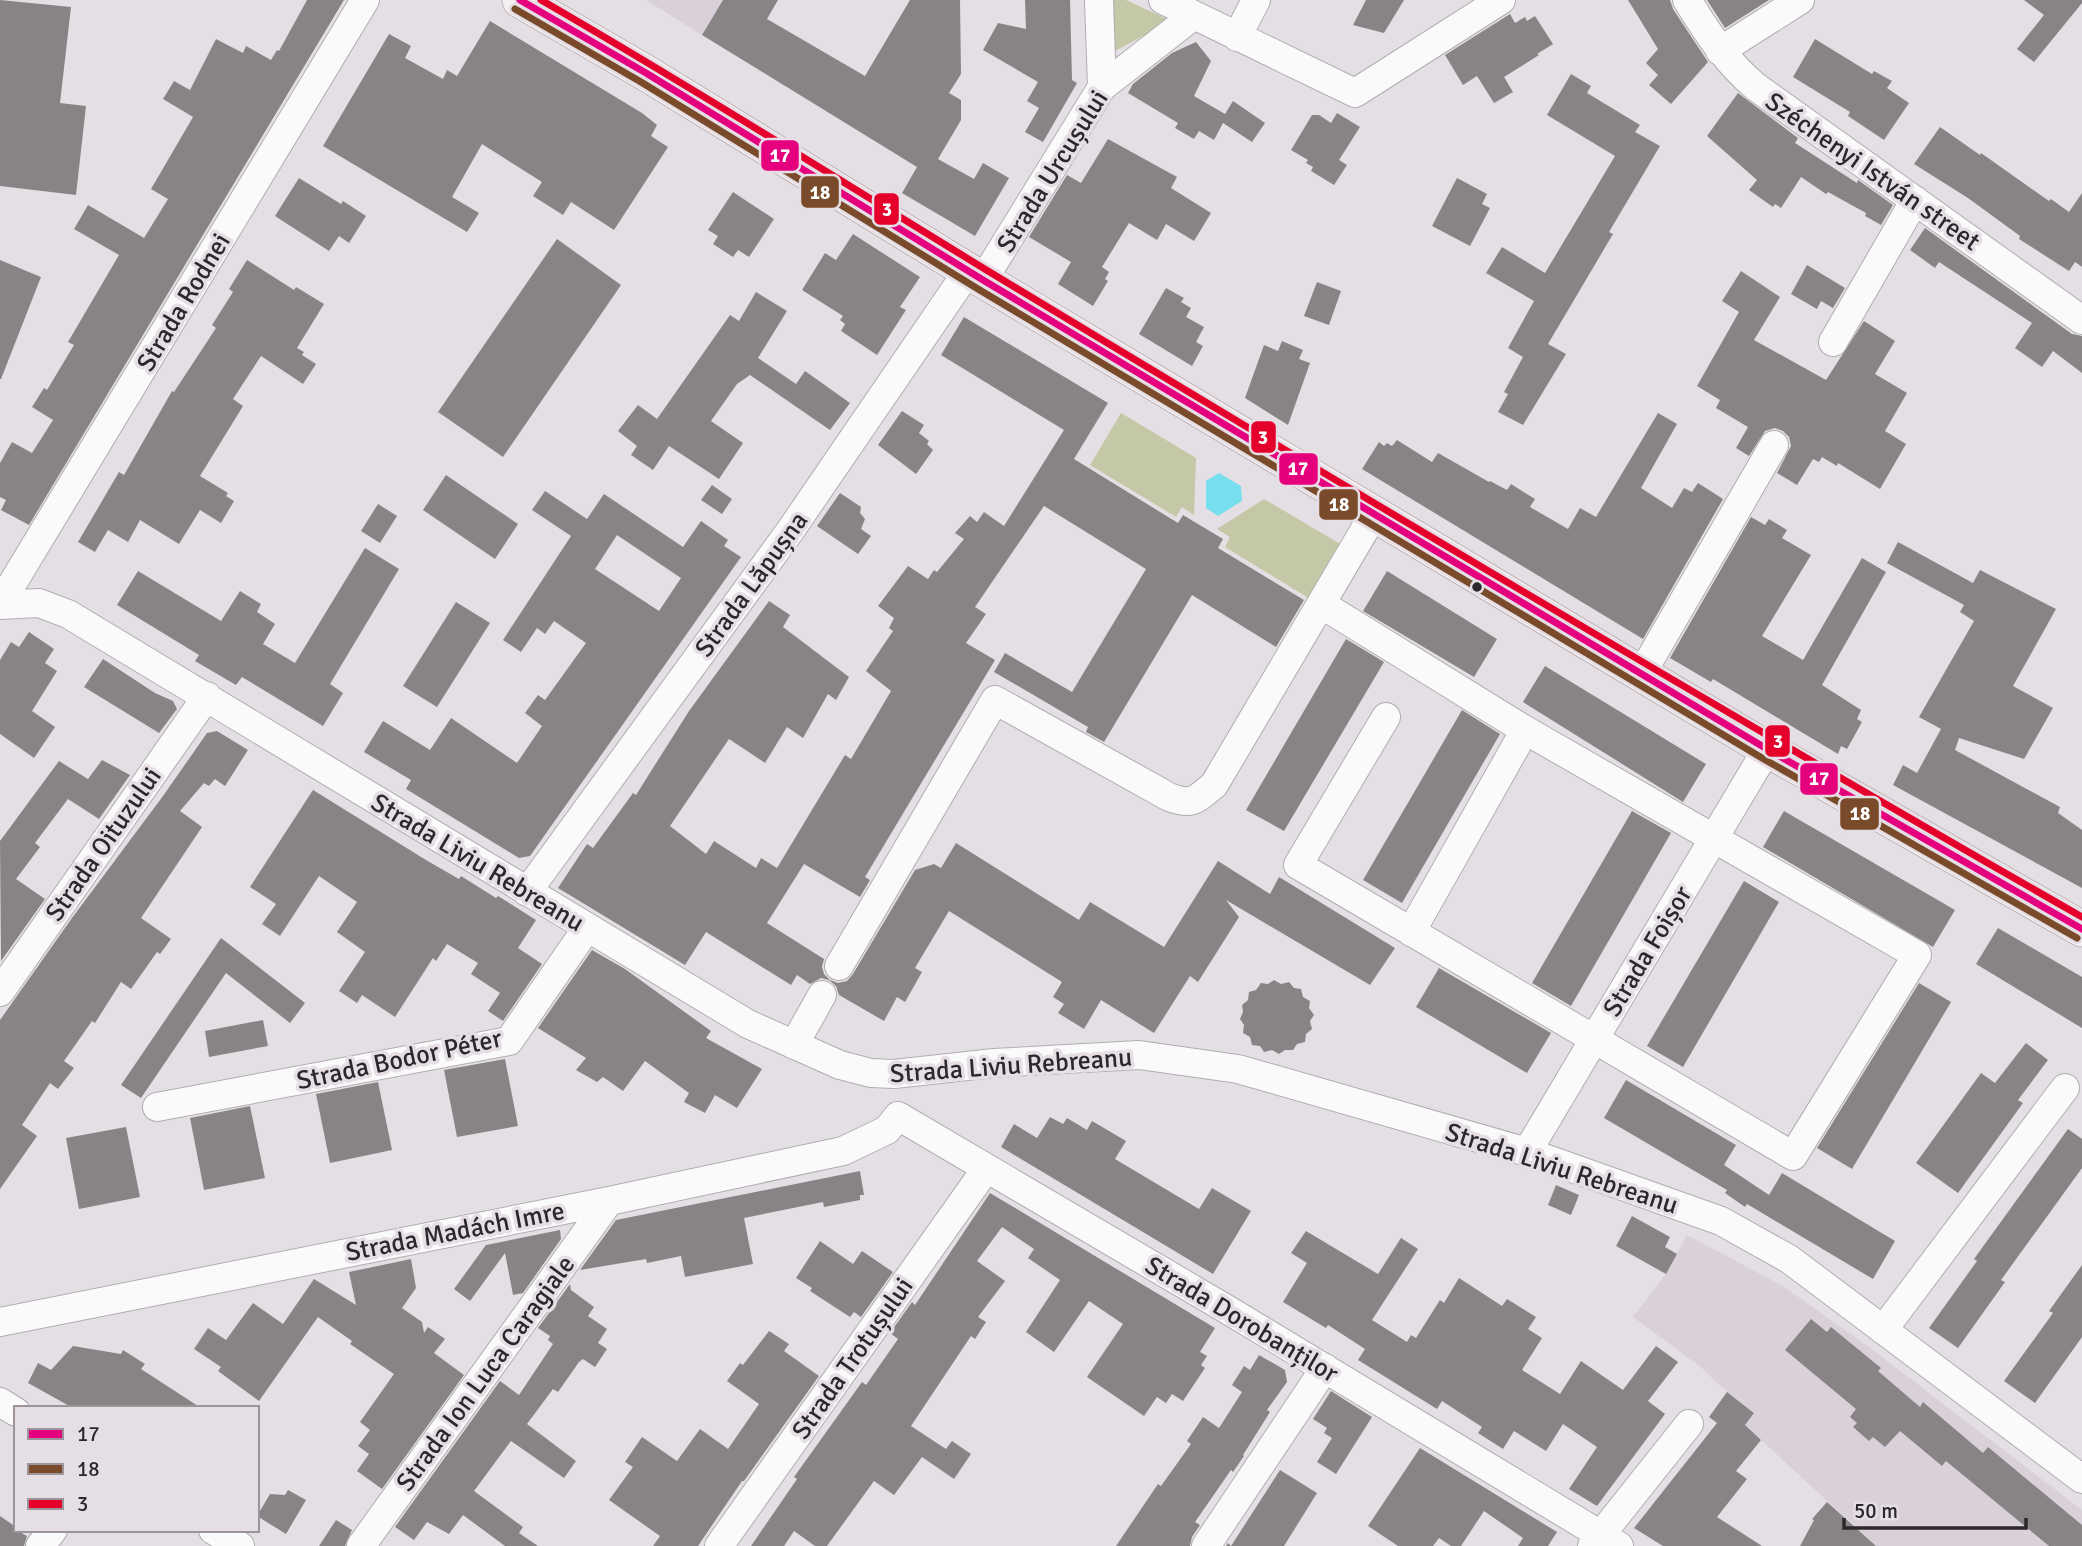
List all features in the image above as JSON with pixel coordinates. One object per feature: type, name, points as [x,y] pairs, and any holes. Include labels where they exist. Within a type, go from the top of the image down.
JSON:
[{"type":"main road","points":[[520,0],[646,73],[975,275],[1767,749],[2082,929]]},
{"type":"street","name":"Strada Rodnei","points":[[0,605],[365,0]]},
{"type":"street","points":[[1099,0],[1102,87]]},
{"type":"street","points":[[1163,0],[1355,93],[1501,0]]},
{"type":"street","points":[[1237,37],[1256,0]]},
{"type":"street","name":"Széchenyi István street","points":[[1687,0],[1720,51],[1740,74],[1756,87],[2082,320]]},
{"type":"street","points":[[1720,51],[1800,0]]},
{"type":"street","name":"Strada Urcușului","points":[[975,275],[1102,87],[1193,16]]},
{"type":"street","points":[[1833,342],[1915,200]]},
{"type":"street","name":"Strada Lăpușna","points":[[527,892],[975,275]]},
{"type":"street","points":[[1642,673],[1774,445]]},
{"type":"street","points":[[839,966],[995,700],[1169,797],[1185,803],[1195,801],[1214,785],[1374,514]]},
{"type":"street","name":"Strada Liviu Rebreanu","points":[[0,605],[38,603],[68,614],[748,1024],[840,1065],[870,1073],[894,1074],[993,1063],[1139,1055],[1238,1069],[1527,1152],[1721,1221],[1789,1259],[2082,1479]]},
{"type":"street","points":[[1321,604],[1525,730],[1917,954],[1793,1156],[1298,865],[1386,717]]},
{"type":"street","name":"Strada Oituzului","points":[[0,992],[207,696]]},
{"type":"street","points":[[1411,932],[1525,730]]},
{"type":"street","name":"Strada Foișor","points":[[1527,1152],[1767,749]]},
{"type":"street","name":"Strada Bodor Péter","points":[[157,1107],[509,1041],[587,928]]},
{"type":"street","points":[[794,1045],[822,995]]},
{"type":"street","points":[[894,1074],[898,1116]]},
{"type":"street","points":[[1882,1330],[2065,1088]]},
{"type":"street","name":"Strada Dorobanților","points":[[898,1116],[1325,1368],[1604,1542]]},
{"type":"street","name":"Strada Madách Imre","points":[[0,1322],[609,1200],[843,1150],[887,1130],[898,1116]]},
{"type":"street","name":"Strada Trotușului","points":[[719,1546],[986,1169]]},
{"type":"street","name":"Strada Ion Luca Caragiale","points":[[361,1546],[609,1200]]},
{"type":"street","points":[[1206,1546],[1325,1368]]},
{"type":"street","points":[[1604,1542],[1689,1424]]},
{"type":"street","points":[[216,1532],[240,1546]]},
{"type":"shaded area","points":[[646,0],[723,0],[702,35]]},
{"type":"shaded area","points":[[1687,1235],[1783,1286],[1869,1347],[2082,1510],[2082,1546],[1876,1546],[1745,1425],[1754,1412],[1702,1368],[1633,1317],[1666,1274]]},
{"type":"green space","points":[[1110,0],[1126,0],[1171,21],[1113,52]]},
{"type":"green space","points":[[1121,413],[1196,458],[1194,515],[1182,507],[1176,517],[1090,465]]},
{"type":"green space","points":[[1264,499],[1342,545],[1310,599],[1225,547],[1230,537],[1217,529]]},
{"type":"water","points":[[1219,473],[1241,486],[1242,501],[1218,516],[1206,508],[1206,481]]},
{"type":"building","points":[[0,0],[71,7],[60,103],[86,106],[76,195],[0,186]]},
{"type":"building","points":[[307,0],[344,0],[29,525],[1,510],[6,500],[0,497],[0,463],[12,442],[32,453],[53,420],[32,407],[44,388],[47,390],[74,345],[68,342],[119,255],[74,229],[88,205],[144,238],[168,199],[151,189],[193,117],[163,99],[174,81],[190,90],[216,39],[243,53],[246,46],[271,60],[277,50],[279,51]]},
{"type":"building","points":[[723,0],[778,0],[767,19],[865,76],[910,0],[960,0],[961,74],[949,93],[961,100],[961,120],[938,159],[974,179],[983,163],[1009,178],[975,236],[902,193],[917,167],[702,35]]},
{"type":"building","points":[[1025,0],[1070,0],[1072,80],[1077,83],[1043,142],[1025,132],[1039,108],[1027,101],[1038,82],[983,50],[998,23],[1026,29]]},
{"type":"building","points":[[1366,0],[1404,0],[1384,33],[1353,25]]},
{"type":"building","points":[[1628,0],[1670,0],[1673,9],[1708,62],[1671,104],[1649,85],[1658,75],[1646,63],[1658,49]]},
{"type":"building","points":[[1707,0],[1769,0],[1725,28]]},
{"type":"building","points":[[2024,0],[2082,0],[2034,62],[2017,49],[2044,15]]},
{"type":"building","points":[[1510,14],[1515,23],[1525,17],[1527,21],[1535,16],[1553,44],[1504,77],[1513,92],[1494,103],[1477,76],[1463,85],[1445,55]]},
{"type":"building","points":[[490,21],[642,113],[657,125],[651,136],[668,147],[614,230],[571,202],[563,215],[533,196],[542,182],[482,144],[452,197],[479,213],[467,232],[323,146],[389,34],[411,46],[405,58],[443,79],[447,70],[457,76]]},
{"type":"building","points":[[1815,39],[1872,74],[1874,71],[1892,81],[1887,88],[1909,103],[1884,140],[1848,116],[1850,112],[1793,77]]},
{"type":"building","points":[[1196,42],[1211,61],[1194,96],[1225,114],[1233,101],[1265,123],[1252,142],[1223,123],[1214,140],[1199,131],[1194,139],[1175,128],[1178,123],[1128,93],[1133,84],[1172,53]]},
{"type":"building","points":[[1571,74],[1591,86],[1587,93],[1640,125],[1635,132],[1660,146],[1609,232],[1613,234],[1548,344],[1566,354],[1523,425],[1498,412],[1508,394],[1504,392],[1523,357],[1508,348],[1534,301],[1486,273],[1502,247],[1545,273],[1615,156],[1547,115]]},
{"type":"building","points":[[1738,93],[1798,138],[1795,143],[1857,183],[1858,180],[1893,205],[1881,225],[1865,216],[1866,213],[1828,192],[1826,194],[1801,177],[1781,208],[1775,204],[1773,207],[1749,190],[1757,180],[1707,136]]},
{"type":"building","points":[[1337,113],[1360,127],[1339,160],[1347,165],[1334,185],[1311,171],[1313,167],[1306,163],[1308,160],[1291,150],[1312,115],[1319,115],[1331,123]]},
{"type":"building","points":[[1940,127],[2069,212],[2082,193],[2082,267],[2075,262],[2069,271],[2019,239],[2020,236],[1968,198],[1914,164]]},
{"type":"building","points":[[1108,139],[1177,177],[1171,188],[1211,213],[1194,241],[1166,224],[1157,240],[1129,223],[1102,267],[1109,272],[1105,279],[1108,281],[1093,306],[1058,284],[1071,262],[1029,237],[1067,175],[1081,183]]},
{"type":"building","points":[[299,178],[366,216],[349,243],[339,236],[329,251],[275,216]]},
{"type":"building","points":[[1457,178],[1487,194],[1482,204],[1490,208],[1470,246],[1432,226]]},
{"type":"building","points":[[733,192],[774,219],[749,257],[738,250],[733,257],[713,244],[718,236],[708,230]]},
{"type":"building","points":[[1925,228],[2072,334],[2082,336],[2082,373],[2053,351],[2042,367],[2015,348],[2032,323],[1939,262],[1935,268],[1910,250]]},
{"type":"building","points":[[853,234],[920,277],[900,307],[906,310],[877,355],[841,331],[845,324],[840,320],[843,316],[802,290],[825,253],[836,260]]},
{"type":"building","points":[[557,239],[621,285],[503,457],[438,412]]},
{"type":"building","points":[[0,260],[41,277],[1,379],[0,379]]},
{"type":"building","points":[[247,260],[294,290],[296,287],[324,304],[297,348],[304,352],[302,355],[316,364],[303,384],[261,356],[233,399],[243,406],[200,476],[228,493],[226,496],[234,501],[221,523],[200,510],[179,544],[140,520],[128,542],[108,530],[95,552],[78,542],[119,472],[124,475],[172,391],[174,392],[216,328],[212,325],[233,292],[229,289]]},
{"type":"building","points":[[1807,265],[1845,288],[1833,308],[1821,301],[1817,309],[1791,294]]},
{"type":"building","points":[[1741,271],[1780,297],[1754,340],[1826,380],[1864,321],[1895,341],[1875,374],[1907,393],[1885,431],[1906,444],[1880,489],[1838,463],[1837,466],[1822,457],[1819,462],[1813,459],[1797,485],[1777,473],[1791,446],[1789,437],[1775,428],[1765,431],[1749,456],[1736,448],[1748,427],[1716,408],[1720,400],[1697,386],[1739,312],[1722,301]]},
{"type":"building","points":[[1317,282],[1341,291],[1329,325],[1304,316]]},
{"type":"building","points":[[1166,288],[1184,298],[1181,302],[1191,308],[1186,317],[1204,327],[1196,342],[1203,346],[1192,366],[1139,334]]},
{"type":"building","points":[[756,292],[787,311],[758,358],[796,384],[805,371],[850,403],[830,430],[750,375],[737,384],[711,421],[743,443],[719,479],[669,446],[653,470],[631,455],[637,446],[618,431],[638,405],[657,419],[730,315],[739,321]]},
{"type":"building","points":[[964,317],[1108,403],[1074,459],[1178,523],[1183,515],[1223,539],[1218,548],[1304,600],[1276,647],[1192,595],[1104,742],[1086,732],[1088,727],[994,672],[1005,653],[1072,692],[1146,569],[1044,506],[975,607],[986,614],[966,643],[995,660],[865,877],[870,880],[860,897],[804,864],[767,923],[824,959],[824,974],[830,980],[838,983],[847,981],[915,870],[934,864],[941,868],[956,843],[1079,920],[1090,902],[1164,947],[1218,861],[1270,894],[1279,877],[1395,948],[1370,985],[1226,900],[1239,917],[1198,982],[1190,976],[1154,1033],[1101,1000],[1084,1029],[1058,1013],[1064,1004],[1053,997],[1062,982],[949,911],[915,968],[922,972],[905,1002],[897,997],[884,1021],[839,995],[836,986],[829,980],[821,978],[810,984],[797,975],[791,985],[706,932],[685,965],[558,888],[587,844],[593,848],[633,793],[636,795],[689,711],[769,601],[790,615],[783,627],[849,677],[836,700],[828,694],[803,738],[787,727],[765,763],[729,739],[670,826],[706,854],[714,841],[756,868],[761,858],[777,868],[845,755],[851,759],[891,691],[866,671],[893,631],[889,628],[894,618],[878,606],[908,566],[928,579],[934,570],[937,572],[964,539],[955,533],[970,516],[977,522],[984,512],[1004,526],[1064,430],[941,355]]},
{"type":"building","points":[[1282,341],[1303,350],[1299,359],[1310,363],[1288,425],[1245,398],[1264,345],[1278,351]]},
{"type":"building","points":[[902,411],[924,425],[919,433],[929,441],[927,444],[933,450],[916,474],[878,445]]},
{"type":"building","points":[[1658,413],[1677,424],[1641,488],[1672,508],[1684,488],[1692,492],[1698,483],[1723,499],[1643,639],[1362,469],[1379,442],[1384,446],[1387,443],[1392,446],[1397,440],[1432,462],[1438,453],[1507,490],[1511,484],[1535,499],[1530,507],[1568,529],[1580,508],[1596,517]]},
{"type":"building","points":[[446,475],[518,524],[495,559],[423,510]]},
{"type":"building","points":[[712,485],[732,499],[722,514],[701,500]]},
{"type":"building","points":[[545,491],[587,519],[604,494],[683,547],[701,521],[728,540],[724,546],[741,557],[530,856],[519,858],[406,789],[411,780],[364,752],[383,721],[430,750],[451,718],[517,763],[542,726],[525,713],[538,695],[545,700],[586,643],[554,621],[545,634],[537,628],[521,652],[503,640],[571,536],[532,510]],"holes":[[[617,535],[681,578],[659,611],[595,569]]]},
{"type":"building","points":[[840,493],[861,507],[860,513],[865,519],[861,529],[871,536],[858,554],[817,526]]},
{"type":"building","points":[[378,504],[397,516],[380,543],[361,531]]},
{"type":"building","points":[[1751,517],[1765,525],[1769,519],[1787,530],[1782,538],[1811,555],[1762,636],[1803,660],[1862,558],[1886,572],[1822,685],[1861,710],[1857,719],[1862,722],[1847,749],[1841,746],[1838,754],[1713,679],[1711,682],[1670,658]]},
{"type":"building","points":[[1898,542],[1973,583],[1980,570],[2056,609],[2013,686],[2053,708],[2024,759],[1959,738],[1955,750],[2060,807],[2058,813],[2082,830],[2082,888],[1893,785],[1903,765],[1917,773],[1941,729],[1919,717],[1974,621],[1960,612],[1964,605],[1887,563]]},
{"type":"building","points":[[365,548],[399,569],[330,684],[343,693],[323,726],[242,677],[236,685],[195,661],[199,655],[117,605],[138,571],[221,621],[240,591],[261,604],[257,612],[275,624],[263,644],[295,663]]},
{"type":"building","points":[[1387,571],[1497,639],[1474,677],[1363,611]]},
{"type":"building","points":[[456,602],[490,623],[437,707],[403,686]]},
{"type":"building","points":[[29,632],[54,649],[45,663],[57,671],[32,711],[55,727],[34,758],[0,734],[0,660],[11,642],[19,647]]},
{"type":"building","points":[[1346,639],[1384,662],[1284,831],[1246,810]]},
{"type":"building","points":[[103,659],[155,693],[173,701],[177,709],[159,733],[84,687]]},
{"type":"building","points":[[1545,666],[1706,764],[1683,802],[1523,702]]},
{"type":"building","points":[[1462,710],[1500,734],[1402,903],[1363,880]]},
{"type":"building","points":[[217,731],[248,750],[225,786],[215,779],[209,786],[204,783],[180,811],[202,827],[141,918],[171,939],[160,954],[157,952],[131,989],[121,982],[95,1023],[92,1021],[64,1061],[74,1068],[58,1089],[50,1083],[22,1125],[37,1136],[0,1189],[0,1020],[207,733]]},
{"type":"building","points":[[102,760],[130,775],[99,819],[68,799],[35,843],[40,847],[16,879],[45,899],[1,961],[0,841],[59,761],[88,779]]},
{"type":"building","points":[[313,790],[426,860],[459,879],[461,876],[496,898],[498,896],[536,920],[518,948],[542,964],[503,1021],[488,1011],[500,993],[471,974],[478,963],[447,944],[436,961],[433,958],[395,1017],[362,995],[357,1003],[339,991],[365,952],[337,932],[357,902],[319,876],[280,936],[262,924],[276,904],[250,887]]},
{"type":"building","points":[[1632,811],[1671,833],[1571,1006],[1532,983]]},
{"type":"building","points":[[1784,811],[1955,910],[1933,947],[1763,847]]},
{"type":"building","points":[[1744,881],[1779,902],[1683,1067],[1647,1046]]},
{"type":"building","points":[[1998,928],[2082,977],[2082,1028],[1976,964]]},
{"type":"building","points":[[221,938],[305,1003],[290,1023],[226,973],[141,1098],[121,1085]]},
{"type":"building","points":[[592,950],[625,969],[711,1031],[706,1038],[762,1069],[737,1108],[715,1095],[705,1113],[684,1102],[689,1093],[645,1061],[623,1091],[603,1077],[597,1082],[576,1070],[586,1058],[538,1028]]},
{"type":"building","points":[[1439,968],[1551,1033],[1527,1073],[1416,1007]]},
{"type":"building","points":[[1274,980],[1281,984],[1289,982],[1294,988],[1301,989],[1303,997],[1310,1001],[1309,1008],[1314,1015],[1310,1021],[1312,1029],[1306,1034],[1305,1042],[1297,1044],[1293,1050],[1285,1050],[1279,1054],[1272,1050],[1264,1052],[1260,1046],[1252,1045],[1250,1037],[1243,1033],[1244,1025],[1240,1019],[1242,1005],[1248,1000],[1249,992],[1256,990],[1261,983],[1268,984]]},
{"type":"building","points":[[1919,983],[1951,1002],[1852,1169],[1817,1148]]},
{"type":"building","points":[[263,1020],[268,1046],[209,1057],[205,1031]]},
{"type":"building","points":[[2026,1043],[2048,1060],[2018,1100],[2023,1103],[1958,1193],[1916,1163],[1981,1073],[1995,1083]]},
{"type":"building","points":[[505,1059],[518,1126],[457,1137],[444,1070]]},
{"type":"building","points":[[1626,1080],[1736,1145],[1724,1165],[1769,1195],[1782,1173],[1895,1241],[1873,1279],[1747,1204],[1745,1207],[1725,1193],[1727,1190],[1604,1118]]},
{"type":"building","points":[[378,1082],[392,1150],[330,1163],[316,1094]]},
{"type":"building","points":[[250,1106],[265,1178],[204,1190],[190,1118]]},
{"type":"building","points":[[1050,1117],[1063,1124],[1067,1118],[1087,1130],[1092,1121],[1126,1141],[1115,1159],[1199,1209],[1212,1188],[1251,1211],[1213,1274],[1001,1147],[1014,1124],[1037,1138]]},
{"type":"building","points":[[126,1127],[140,1197],[79,1209],[66,1138]]},
{"type":"building","points":[[2068,1129],[2082,1139],[2082,1168],[2001,1280],[2005,1282],[1958,1348],[1929,1328],[1977,1261],[1974,1259]]},
{"type":"building","points":[[860,1171],[864,1195],[860,1195],[860,1200],[824,1207],[823,1202],[744,1218],[753,1264],[685,1277],[681,1256],[647,1263],[646,1259],[580,1270],[616,1220]]},
{"type":"building","points":[[1556,1185],[1579,1195],[1571,1215],[1548,1205]]},
{"type":"building","points":[[990,1193],[1215,1328],[1200,1352],[1207,1356],[1201,1365],[1205,1368],[1183,1401],[1172,1394],[1166,1403],[1157,1397],[1144,1416],[1087,1377],[1123,1324],[1089,1301],[1054,1352],[1026,1332],[1060,1280],[1028,1258],[1034,1249],[1002,1227],[977,1261],[1005,1281],[978,1317],[986,1322],[975,1339],[971,1336],[911,1426],[946,1449],[952,1441],[971,1454],[954,1479],[922,1457],[894,1495],[874,1481],[827,1546],[815,1546],[794,1531],[784,1546],[751,1546],[797,1479],[794,1477],[862,1382],[866,1385],[898,1339],[890,1333],[912,1302],[915,1305]]},
{"type":"building","points":[[1632,1216],[1670,1237],[1665,1247],[1677,1254],[1666,1274],[1616,1246]]},
{"type":"building","points":[[560,1230],[561,1239],[523,1293],[513,1295],[505,1253],[470,1301],[454,1289],[486,1245]]},
{"type":"building","points":[[1306,1231],[1378,1274],[1401,1238],[1418,1249],[1372,1320],[1407,1342],[1411,1335],[1416,1338],[1440,1300],[1444,1303],[1459,1278],[1502,1306],[1507,1299],[1536,1317],[1528,1329],[1542,1338],[1522,1370],[1560,1394],[1581,1361],[1623,1390],[1656,1346],[1678,1362],[1648,1401],[1665,1414],[1597,1506],[1569,1489],[1597,1447],[1563,1424],[1546,1451],[1514,1431],[1503,1449],[1478,1433],[1482,1427],[1442,1401],[1437,1409],[1358,1360],[1365,1349],[1328,1325],[1326,1328],[1283,1302],[1307,1263],[1291,1253]]},
{"type":"building","points":[[820,1241],[853,1264],[862,1251],[893,1272],[861,1317],[854,1312],[850,1317],[810,1291],[812,1288],[796,1278]]},
{"type":"building","points":[[411,1259],[416,1288],[402,1308],[422,1322],[424,1333],[428,1327],[445,1339],[434,1353],[464,1375],[382,1489],[357,1471],[369,1454],[358,1446],[370,1430],[360,1422],[394,1374],[350,1344],[352,1341],[318,1317],[259,1401],[218,1371],[221,1367],[194,1349],[208,1328],[226,1340],[253,1303],[283,1324],[314,1279],[356,1305],[349,1272]]},
{"type":"building","points":[[2082,1265],[2082,1337],[2035,1403],[2004,1381],[2053,1313],[2049,1311]]},
{"type":"building","points":[[570,1284],[571,1290],[594,1307],[588,1316],[607,1329],[598,1343],[607,1349],[595,1367],[583,1359],[579,1362],[558,1392],[553,1389],[527,1424],[576,1461],[564,1478],[511,1441],[474,1491],[523,1527],[519,1533],[538,1546],[505,1546],[463,1515],[449,1534],[427,1522],[414,1540],[395,1527],[500,1381],[519,1395],[553,1344],[548,1340],[550,1336],[538,1328]]},
{"type":"building","points":[[1811,1319],[1827,1332],[1831,1327],[1881,1368],[1878,1371],[1920,1407],[1923,1402],[1983,1453],[1988,1447],[2082,1525],[2082,1546],[2049,1546],[1946,1461],[1942,1466],[1900,1431],[1885,1447],[1873,1437],[1869,1441],[1853,1427],[1857,1423],[1850,1417],[1856,1409],[1785,1350]]},
{"type":"building","points":[[769,1331],[789,1344],[784,1351],[819,1376],[698,1546],[653,1546],[660,1536],[609,1500],[633,1467],[625,1462],[642,1437],[677,1461],[700,1429],[728,1449],[759,1404],[727,1381]]},
{"type":"building","points":[[73,1346],[121,1354],[123,1350],[145,1364],[141,1369],[198,1406],[69,1406],[28,1383],[38,1363],[51,1370]]},
{"type":"building","points":[[1259,1355],[1285,1370],[1287,1382],[1267,1410],[1270,1412],[1244,1456],[1195,1522],[1200,1525],[1190,1546],[1116,1546],[1158,1484],[1161,1486],[1191,1444],[1187,1441],[1203,1417],[1219,1428],[1242,1392],[1232,1385],[1244,1366],[1250,1370]]},
{"type":"building","points":[[1331,1391],[1372,1417],[1336,1474],[1317,1462],[1332,1438],[1324,1433],[1327,1428],[1313,1419]]},
{"type":"building","points":[[1727,1392],[1754,1413],[1745,1425],[1761,1440],[1736,1471],[1747,1479],[1717,1517],[1762,1546],[1663,1546],[1634,1528],[1717,1423],[1709,1417]]},
{"type":"building","points":[[1420,1448],[1557,1532],[1548,1546],[1518,1546],[1523,1538],[1484,1511],[1461,1546],[1451,1546],[1439,1538],[1433,1546],[1398,1546],[1368,1526]]},
{"type":"building","points":[[1280,1470],[1317,1493],[1284,1546],[1231,1546]]},
{"type":"building","points":[[288,1490],[306,1500],[286,1534],[259,1517],[270,1494],[285,1495]]},
{"type":"building","points":[[1827,1502],[1876,1546],[1800,1546],[1814,1520],[1812,1519]]},
{"type":"building","points":[[0,1516],[14,1526],[14,1532],[27,1536],[24,1546],[0,1546]]},
{"type":"building","points":[[336,1520],[352,1530],[345,1546],[319,1546]]},
{"type":"transit line","name":"17","points":[[520,0],[646,73],[983,280],[1767,749],[2082,929]]},
{"type":"transit line","name":"3","points":[[541,0],[1396,516],[2082,917]]},
{"type":"transit line","name":"18","points":[[515,9],[641,82],[978,289],[1762,758],[2077,938]]}]
